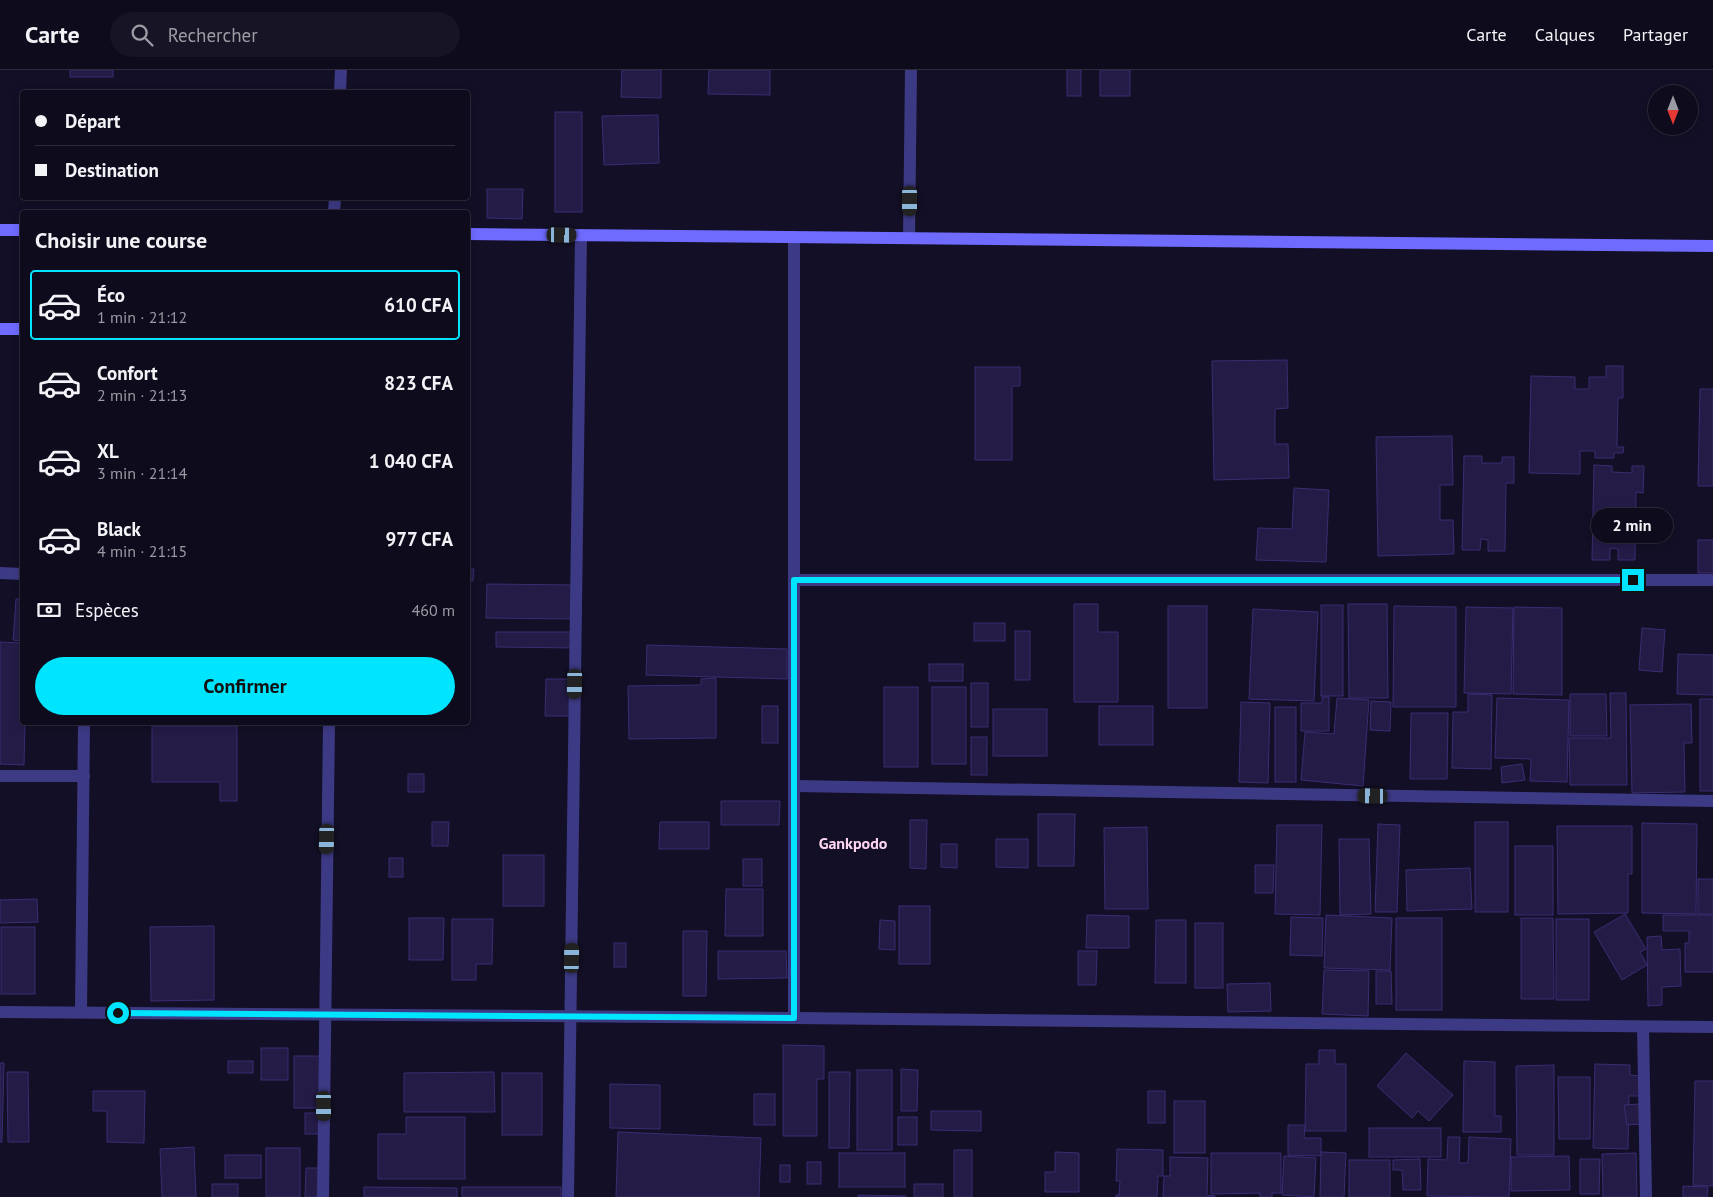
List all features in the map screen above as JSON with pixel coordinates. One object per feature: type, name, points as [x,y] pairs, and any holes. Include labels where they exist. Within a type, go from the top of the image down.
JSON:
[{"type":"street","points":[[340,90],[341,70]]},
{"type":"street","points":[[909,238],[911,70]]},
{"type":"street","points":[[0,230],[20,230]]},
{"type":"street","points":[[470,234],[1713,246]]},
{"type":"street","points":[[568,1197],[581,235]]},
{"type":"street","points":[[794,237],[794,1018]]},
{"type":"street","points":[[0,329],[20,329]]},
{"type":"street","points":[[0,573],[20,574]]},
{"type":"street","points":[[794,580],[1713,580]]},
{"type":"street","points":[[81,1012],[84,725]]},
{"type":"street","points":[[323,1197],[329,725]]},
{"type":"street","points":[[0,776],[84,776]]},
{"type":"street","points":[[794,786],[1713,801]]},
{"type":"street","points":[[0,1012],[1713,1028]]},
{"type":"street","points":[[1643,1027],[1646,1197]]},
{"type":"building","points":[[70,70],[113,70],[113,77],[70,77]]},
{"type":"building","points":[[622,70],[661,70],[661,98],[621,97]]},
{"type":"building","points":[[709,70],[770,70],[770,95],[708,94]]},
{"type":"building","points":[[1067,70],[1081,70],[1081,96],[1067,96]]},
{"type":"building","points":[[1100,70],[1130,70],[1130,96],[1100,96]]},
{"type":"building","points":[[555,112],[582,112],[582,212],[555,212]]},
{"type":"building","points":[[658,115],[659,163],[604,165],[602,116]]},
{"type":"building","points":[[487,189],[523,189],[522,219],[487,218]]},
{"type":"building","points":[[1287,360],[1288,408],[1275,409],[1275,444],[1288,444],[1289,478],[1214,480],[1212,361]]},
{"type":"building","points":[[1606,366],[1623,366],[1623,398],[1618,398],[1617,447],[1624,447],[1623,453],[1614,453],[1614,458],[1595,458],[1595,451],[1580,451],[1580,474],[1529,473],[1531,376],[1575,377],[1575,389],[1589,389],[1589,377],[1606,377]]},
{"type":"building","points":[[975,367],[1020,367],[1020,386],[1012,386],[1012,460],[975,460]]},
{"type":"building","points":[[1700,389],[1713,389],[1713,486],[1698,486]]},
{"type":"building","points":[[1452,436],[1453,485],[1440,485],[1440,520],[1453,520],[1454,554],[1378,556],[1376,437]]},
{"type":"building","points":[[1464,456],[1482,456],[1482,463],[1502,463],[1502,457],[1514,457],[1514,483],[1506,483],[1505,551],[1488,551],[1488,540],[1481,539],[1480,550],[1462,550]]},
{"type":"building","points":[[1594,465],[1612,466],[1612,472],[1632,473],[1632,466],[1644,466],[1643,493],[1636,492],[1635,560],[1618,560],[1618,549],[1610,548],[1610,560],[1592,560]]},
{"type":"building","points":[[1294,488],[1329,490],[1326,562],[1256,560],[1258,528],[1292,529]]},
{"type":"building","points":[[1698,540],[1713,540],[1713,573],[1698,573]]},
{"type":"building","points":[[470,569],[474,569],[473,581],[470,581]]},
{"type":"building","points":[[487,584],[574,585],[574,619],[486,618]]},
{"type":"building","points":[[16,599],[20,599],[20,641],[13,640]]},
{"type":"building","points":[[1074,604],[1098,604],[1098,632],[1118,632],[1118,702],[1074,702]]},
{"type":"building","points":[[1348,604],[1387,604],[1388,698],[1349,698]]},
{"type":"building","points":[[1321,605],[1343,605],[1343,696],[1321,696]]},
{"type":"building","points":[[1168,606],[1207,606],[1207,708],[1168,708]]},
{"type":"building","points":[[1394,606],[1456,607],[1456,707],[1393,707]]},
{"type":"building","points":[[1466,607],[1513,608],[1511,694],[1464,693]]},
{"type":"building","points":[[1514,607],[1562,608],[1562,695],[1513,694]]},
{"type":"building","points":[[1253,609],[1318,612],[1314,701],[1249,699]]},
{"type":"building","points":[[974,623],[1005,623],[1005,641],[974,641]]},
{"type":"building","points":[[1642,628],[1665,630],[1662,672],[1639,670]]},
{"type":"building","points":[[1015,631],[1030,631],[1030,680],[1015,680]]},
{"type":"building","points":[[496,632],[579,632],[578,648],[496,647]]},
{"type":"building","points":[[0,642],[20,643],[20,725],[25,725],[24,765],[0,764]]},
{"type":"building","points":[[647,645],[787,649],[787,679],[646,675]]},
{"type":"building","points":[[1678,654],[1713,655],[1713,695],[1677,694]]},
{"type":"building","points":[[929,664],[963,664],[963,681],[929,681]]},
{"type":"building","points":[[716,678],[716,738],[629,739],[628,686],[701,685],[701,679]]},
{"type":"building","points":[[546,679],[574,679],[574,716],[545,716]]},
{"type":"building","points":[[971,683],[988,683],[988,727],[971,727]]},
{"type":"building","points":[[884,687],[918,687],[918,767],[884,767]]},
{"type":"building","points":[[932,687],[966,687],[966,764],[932,764]]},
{"type":"building","points":[[1610,693],[1626,693],[1627,785],[1570,785],[1569,738],[1611,738]]},
{"type":"building","points":[[1468,694],[1492,695],[1491,769],[1452,768],[1453,712],[1468,712]]},
{"type":"building","points":[[1570,694],[1606,694],[1607,736],[1570,736]]},
{"type":"building","points":[[1322,697],[1329,697],[1329,731],[1301,731],[1301,703],[1322,703]]},
{"type":"building","points":[[1337,698],[1369,700],[1363,786],[1301,780],[1305,732],[1334,734]]},
{"type":"building","points":[[1497,698],[1569,700],[1567,782],[1530,781],[1531,759],[1495,758]]},
{"type":"building","points":[[1700,699],[1713,699],[1713,791],[1700,791]]},
{"type":"building","points":[[1371,701],[1391,702],[1390,731],[1370,730]]},
{"type":"building","points":[[1241,702],[1270,703],[1268,783],[1239,782]]},
{"type":"building","points":[[1691,704],[1692,743],[1684,743],[1685,792],[1632,793],[1630,705]]},
{"type":"building","points":[[762,706],[778,706],[778,743],[762,743]]},
{"type":"building","points":[[1099,706],[1153,706],[1153,745],[1099,745]]},
{"type":"building","points":[[1275,707],[1296,707],[1296,782],[1275,782]]},
{"type":"building","points":[[993,709],[1047,709],[1047,756],[993,756]]},
{"type":"building","points":[[1411,713],[1448,713],[1447,779],[1410,779]]},
{"type":"building","points":[[152,726],[237,726],[237,801],[220,801],[220,782],[152,782]]},
{"type":"building","points":[[971,737],[987,737],[987,775],[971,775]]},
{"type":"building","points":[[1522,764],[1525,780],[1502,783],[1501,767]]},
{"type":"building","points":[[408,774],[424,774],[424,792],[408,792]]},
{"type":"building","points":[[721,801],[780,801],[779,825],[721,825]]},
{"type":"building","points":[[1038,814],[1075,814],[1074,866],[1038,866]]},
{"type":"building","points":[[910,820],[927,820],[926,869],[910,868]]},
{"type":"building","points":[[432,822],[449,822],[448,846],[432,846]]},
{"type":"building","points":[[660,822],[709,822],[709,849],[659,849]]},
{"type":"building","points":[[1475,822],[1508,822],[1508,912],[1475,912]]},
{"type":"building","points":[[1642,823],[1697,824],[1696,914],[1642,913]]},
{"type":"building","points":[[1378,824],[1400,825],[1397,912],[1375,912]]},
{"type":"building","points":[[1277,825],[1322,825],[1320,915],[1275,914]]},
{"type":"building","points":[[1557,826],[1632,826],[1632,874],[1628,874],[1628,913],[1558,914]]},
{"type":"building","points":[[1147,827],[1148,909],[1105,909],[1104,828]]},
{"type":"building","points":[[996,839],[1028,839],[1028,868],[996,867]]},
{"type":"building","points":[[1339,839],[1369,839],[1371,914],[1340,915]]},
{"type":"building","points":[[941,844],[957,844],[957,868],[941,867]]},
{"type":"building","points":[[1515,846],[1553,846],[1553,915],[1515,915]]},
{"type":"building","points":[[503,855],[544,855],[544,906],[503,906]]},
{"type":"building","points":[[389,858],[403,858],[403,877],[389,877]]},
{"type":"building","points":[[743,859],[762,859],[762,886],[743,886]]},
{"type":"building","points":[[1255,865],[1274,865],[1273,893],[1255,893]]},
{"type":"building","points":[[1470,868],[1472,909],[1407,911],[1406,870]]},
{"type":"building","points":[[1698,879],[1713,879],[1713,914],[1698,914]]},
{"type":"building","points":[[726,889],[763,889],[763,936],[725,936]]},
{"type":"building","points":[[37,899],[38,922],[0,923],[0,900]]},
{"type":"building","points":[[899,906],[930,906],[930,964],[899,964]]},
{"type":"building","points":[[1625,914],[1646,949],[1640,952],[1647,965],[1622,980],[1594,932]]},
{"type":"building","points":[[1087,915],[1129,916],[1129,948],[1086,948]]},
{"type":"building","points":[[1326,915],[1392,918],[1390,970],[1324,968]]},
{"type":"building","points":[[1663,915],[1713,915],[1713,972],[1685,972],[1685,943],[1689,943],[1689,931],[1663,931]]},
{"type":"building","points":[[1291,917],[1323,918],[1322,956],[1290,955]]},
{"type":"building","points":[[409,918],[444,918],[443,960],[409,960]]},
{"type":"building","points":[[1396,918],[1442,918],[1442,1010],[1396,1010]]},
{"type":"building","points":[[1521,918],[1553,918],[1554,999],[1521,999]]},
{"type":"building","points":[[452,919],[493,919],[492,964],[476,964],[476,980],[452,980]]},
{"type":"building","points":[[1556,919],[1589,919],[1589,1000],[1556,1000]]},
{"type":"building","points":[[880,920],[895,921],[895,950],[879,949]]},
{"type":"building","points":[[1156,920],[1186,920],[1186,983],[1155,983]]},
{"type":"building","points":[[1195,923],[1223,923],[1223,988],[1195,988]]},
{"type":"building","points":[[214,926],[214,1000],[151,1001],[150,927]]},
{"type":"building","points":[[1,927],[35,927],[35,994],[1,994]]},
{"type":"building","points":[[683,931],[707,931],[706,996],[683,996]]},
{"type":"building","points":[[1661,936],[1662,950],[1680,949],[1681,986],[1662,987],[1662,1005],[1648,1006],[1647,937]]},
{"type":"building","points":[[614,943],[626,943],[626,967],[614,967]]},
{"type":"building","points":[[718,951],[786,951],[787,978],[718,979]]},
{"type":"building","points":[[1078,951],[1097,951],[1096,985],[1078,985]]},
{"type":"building","points":[[1324,970],[1369,971],[1368,1016],[1322,1014]]},
{"type":"building","points":[[1376,971],[1391,971],[1392,1004],[1376,1004]]},
{"type":"building","points":[[1270,983],[1271,1011],[1228,1012],[1227,984]]},
{"type":"building","points":[[783,1045],[824,1046],[824,1079],[817,1079],[817,1136],[783,1136]]},
{"type":"building","points":[[261,1048],[288,1048],[288,1080],[261,1080]]},
{"type":"building","points":[[1319,1050],[1335,1050],[1335,1064],[1346,1064],[1346,1131],[1305,1131],[1306,1064],[1319,1064]]},
{"type":"building","points":[[1406,1053],[1453,1095],[1429,1121],[1418,1111],[1412,1118],[1377,1086]]},
{"type":"building","points":[[294,1056],[323,1056],[323,1108],[294,1108]]},
{"type":"building","points":[[228,1061],[253,1061],[253,1073],[228,1073]]},
{"type":"building","points":[[1464,1061],[1495,1062],[1495,1116],[1501,1116],[1501,1132],[1463,1132]]},
{"type":"building","points":[[0,1063],[4,1063],[2,1142],[0,1142]]},
{"type":"building","points":[[1595,1064],[1630,1065],[1630,1075],[1641,1076],[1641,1096],[1629,1096],[1628,1149],[1593,1148]]},
{"type":"building","points":[[1554,1065],[1554,1155],[1517,1155],[1516,1066]]},
{"type":"building","points":[[901,1069],[918,1070],[917,1111],[901,1111]]},
{"type":"building","points":[[857,1070],[892,1070],[892,1150],[857,1150]]},
{"type":"building","points":[[7,1072],[28,1072],[29,1142],[8,1142]]},
{"type":"building","points":[[494,1072],[495,1112],[404,1112],[404,1073]]},
{"type":"building","points":[[829,1072],[850,1072],[849,1148],[829,1148]]},
{"type":"building","points":[[502,1073],[542,1073],[542,1135],[502,1135]]},
{"type":"building","points":[[1558,1077],[1590,1077],[1590,1139],[1559,1139]]},
{"type":"building","points":[[1695,1081],[1713,1081],[1713,1186],[1693,1185]]},
{"type":"building","points":[[610,1084],[660,1085],[660,1129],[610,1128]]},
{"type":"building","points":[[93,1091],[145,1091],[144,1143],[107,1142],[107,1111],[93,1111]]},
{"type":"building","points":[[1148,1091],[1165,1091],[1165,1123],[1148,1123]]},
{"type":"building","points":[[754,1094],[775,1094],[775,1125],[754,1125]]},
{"type":"building","points":[[1174,1101],[1205,1101],[1205,1153],[1174,1153]]},
{"type":"building","points":[[1639,1104],[1642,1124],[1627,1125],[1624,1105]]},
{"type":"building","points":[[931,1111],[981,1111],[981,1131],[931,1130]]},
{"type":"building","points":[[305,1113],[320,1113],[320,1134],[305,1134]]},
{"type":"building","points":[[406,1117],[465,1117],[465,1179],[378,1179],[378,1134],[406,1134]]},
{"type":"building","points":[[898,1117],[917,1117],[917,1145],[898,1145]]},
{"type":"building","points":[[1288,1125],[1305,1125],[1304,1138],[1321,1138],[1321,1156],[1288,1155]]},
{"type":"building","points":[[1369,1128],[1441,1128],[1441,1157],[1369,1157]]},
{"type":"building","points":[[618,1132],[761,1138],[759,1197],[616,1197]]},
{"type":"building","points":[[1448,1137],[1460,1137],[1459,1163],[1468,1163],[1469,1137],[1511,1139],[1509,1197],[1427,1196],[1428,1159],[1447,1160]]},
{"type":"building","points":[[194,1147],[196,1197],[162,1197],[160,1149]]},
{"type":"building","points":[[266,1148],[300,1148],[300,1197],[266,1197]]},
{"type":"building","points":[[1117,1149],[1163,1150],[1163,1176],[1158,1176],[1157,1197],[1116,1197],[1116,1195],[1119,1195],[1120,1181],[1116,1181]]},
{"type":"building","points":[[954,1150],[972,1150],[972,1197],[954,1197]]},
{"type":"building","points":[[1055,1152],[1079,1153],[1079,1192],[1045,1192],[1045,1172],[1055,1172]]},
{"type":"building","points":[[1321,1152],[1346,1153],[1344,1197],[1320,1197]]},
{"type":"building","points":[[839,1153],[905,1153],[905,1187],[839,1187]]},
{"type":"building","points":[[1211,1153],[1281,1153],[1281,1193],[1272,1193],[1272,1197],[1260,1197],[1260,1193],[1211,1194]]},
{"type":"building","points":[[1636,1153],[1637,1197],[1603,1197],[1602,1154]]},
{"type":"building","points":[[225,1155],[261,1155],[261,1178],[225,1178]]},
{"type":"building","points":[[1284,1156],[1316,1158],[1314,1197],[1282,1195]]},
{"type":"building","points":[[1569,1156],[1570,1190],[1511,1191],[1511,1157]]},
{"type":"building","points":[[1170,1157],[1208,1158],[1207,1195],[1215,1197],[1163,1197],[1164,1176],[1170,1176]]},
{"type":"building","points":[[1420,1159],[1421,1190],[1403,1190],[1402,1170],[1393,1170],[1393,1160]]},
{"type":"building","points":[[1580,1159],[1600,1159],[1599,1194],[1580,1194]]},
{"type":"building","points":[[1349,1160],[1390,1160],[1390,1197],[1349,1197]]},
{"type":"building","points":[[807,1162],[821,1162],[821,1184],[807,1184]]},
{"type":"building","points":[[780,1165],[790,1165],[790,1182],[780,1182]]},
{"type":"building","points":[[306,1168],[321,1168],[321,1197],[305,1197]]},
{"type":"building","points":[[212,1184],[238,1184],[238,1197],[212,1197]]},
{"type":"building","points":[[914,1184],[943,1184],[943,1197],[914,1197]]},
{"type":"building","points":[[1683,1186],[1708,1187],[1707,1197],[1683,1197]]},
{"type":"building","points":[[364,1187],[457,1188],[457,1197],[364,1197]]},
{"type":"building","points":[[462,1187],[561,1187],[561,1197],[462,1197]]},
{"type":"building","points":[[858,1195],[906,1196],[906,1197],[858,1197]]},
{"type":"district","name":"Gankpodo","points":[[853,843]]},
{"type":"route","points":[[118,1013],[794,1018],[794,580],[1633,580]]}]
